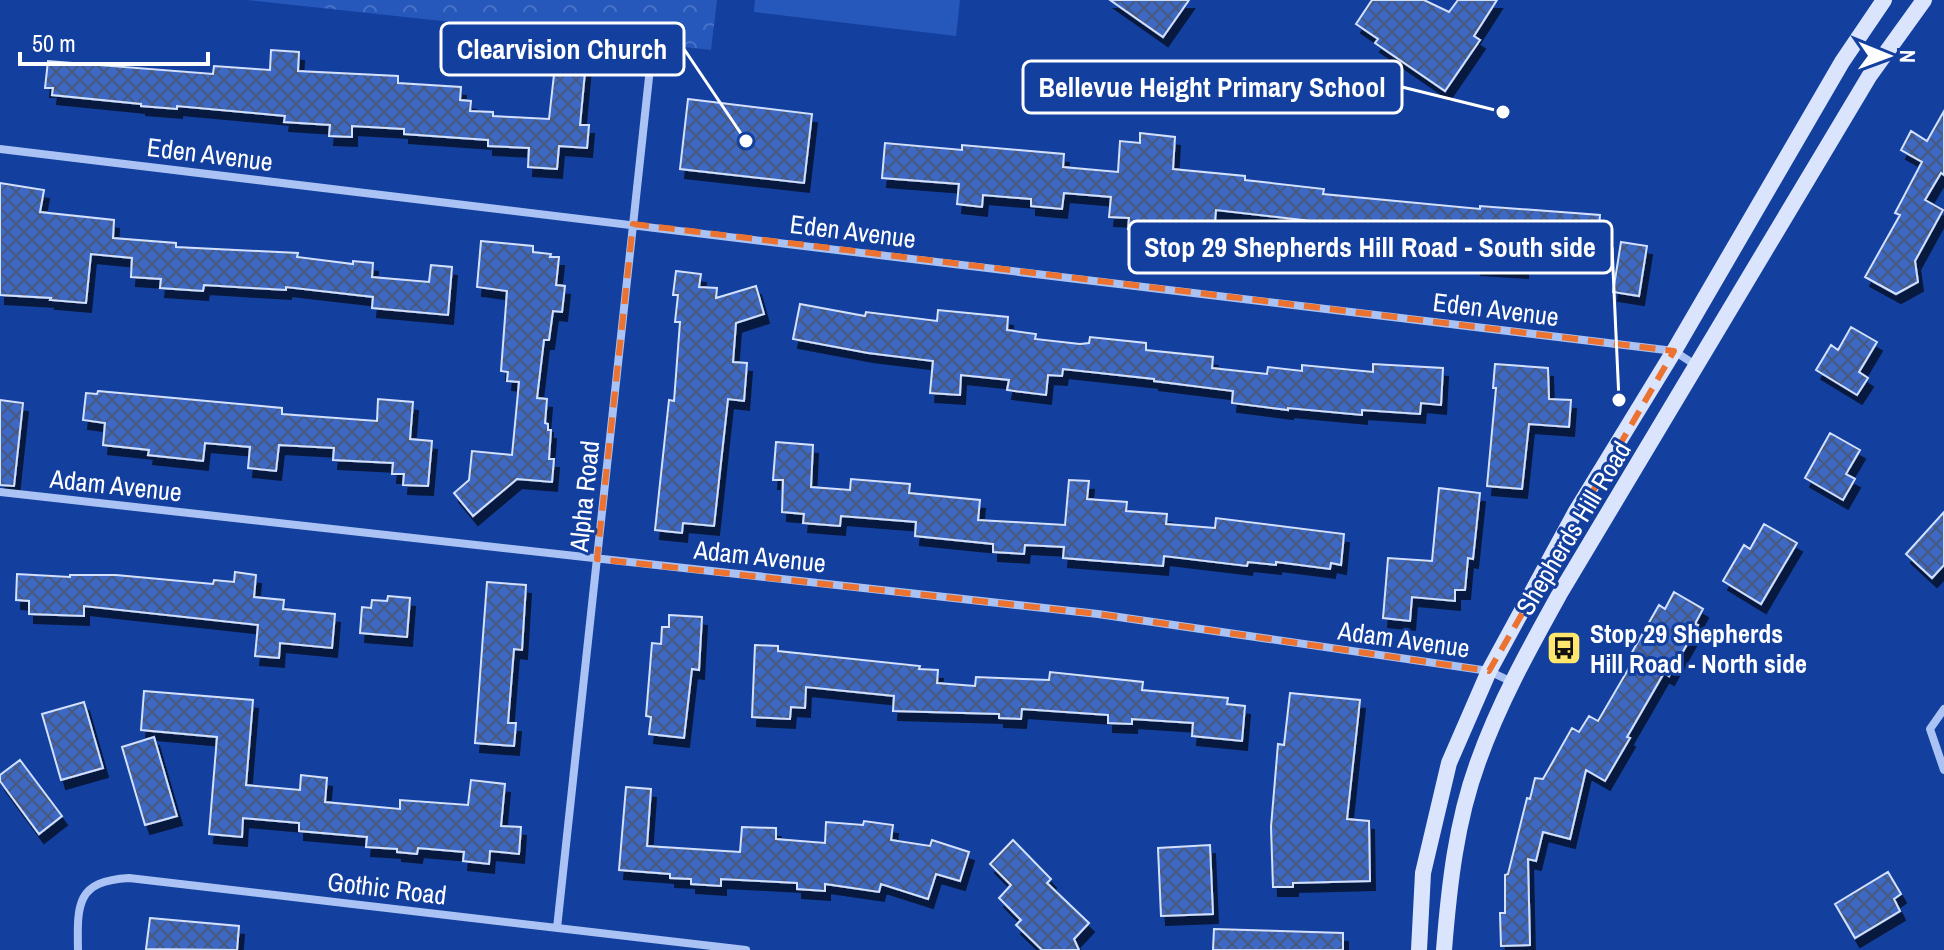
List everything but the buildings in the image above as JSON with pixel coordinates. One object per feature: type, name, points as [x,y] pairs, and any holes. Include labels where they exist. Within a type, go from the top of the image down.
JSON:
[{"type":"main road","name":"Shepherds Hill Road","points":[[1419,950],[1423,873],[1449,763],[1489,671],[1575,513],[1674,351],[1842,62],[1884,0]]},
{"type":"main road","name":"Shepherds Hill Road","points":[[1444,950],[1450,877],[1462,821],[1477,763],[1512,682],[1559,595],[1870,75],[1924,0]]},
{"type":"street","name":"Alpha Road","points":[[557,928],[650,68]]},
{"type":"street","name":"Eden Avenue","points":[[0,149],[1674,351],[1697,366]]},
{"type":"street","name":"Adam Avenue","points":[[0,492],[1098,614],[1489,671],[1512,682]]},
{"type":"street","points":[[1944,709],[1930,729],[1944,770]]},
{"type":"street","name":"Gothic Road","points":[[78,950],[82,900],[91,886],[105,880],[129,878],[746,950]]},
{"type":"highlighted area","points":[[633,224],[1674,351],[1489,671],[1098,614],[597,559]]},
{"type":"green space","points":[[247,0],[717,0],[711,50]]},
{"type":"green space","points":[[755,0],[960,0],[956,36],[754,12]]},
{"type":"place","name":"Bellevue Height Primary School","points":[[1503,112]]},
{"type":"place","name":"Clearvision Church","points":[[746,141]]},
{"type":"place","name":"Stop 29 Shepherds Hill Road - South side","points":[[1619,400]]},
{"type":"place","name":"Stop 29 Shepherds Hill Road - North side","points":[[1564,648]]}]
